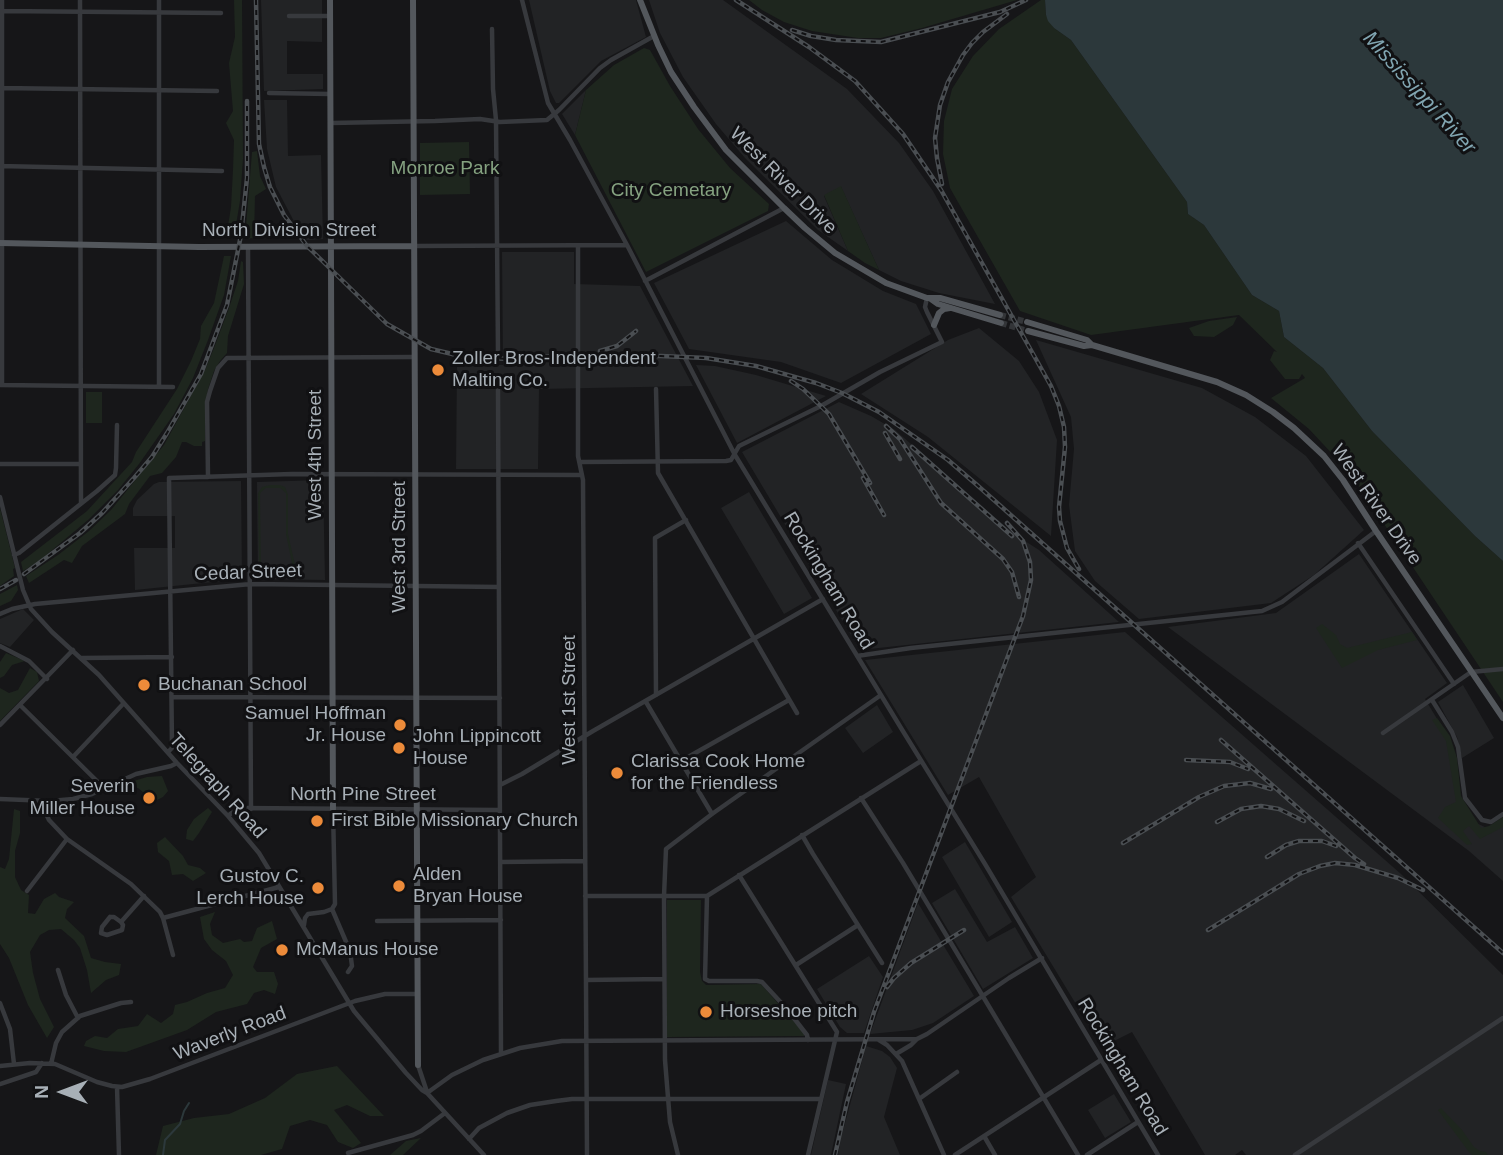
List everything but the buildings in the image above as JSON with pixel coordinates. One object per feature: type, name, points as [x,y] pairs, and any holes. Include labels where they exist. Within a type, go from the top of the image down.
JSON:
[{"type":"main road","name":"West 4th Street","points":[[330,0],[333,809]]},
{"type":"main road","name":"West 3rd Street","points":[[413,0],[418,1065]]},
{"type":"main road","name":"West River Drive","points":[[640,0],[671,72],[700,116],[726,150],[783,208],[835,253],[886,283],[929,298],[938,304],[1001,323]]},
{"type":"main road","name":"North Division Street","points":[[1,243],[248,247],[414,246]]},
{"type":"main road","name":"West River Drive","points":[[929,298],[940,298],[1000,315]]},
{"type":"main road","points":[[934,326],[939,313],[951,308]]},
{"type":"main road","name":"West River Drive","points":[[1027,322],[1087,340],[1092,345]]},
{"type":"main road","name":"West River Drive","points":[[1028,331],[1084,346],[1092,345],[1217,382],[1247,395],[1273,411],[1305,437],[1343,480],[1503,718]]},
{"type":"street","points":[[2,0],[1,385],[173,387]]},
{"type":"street","points":[[80,0],[81,503]]},
{"type":"street","points":[[159,0],[159,386]]},
{"type":"street","name":"Rockingham Road","points":[[522,0],[548,103],[627,244],[735,455],[1042,958],[1158,1155]]},
{"type":"street","points":[[1,10],[220,13]]},
{"type":"street","points":[[289,16],[330,16]]},
{"type":"street","points":[[492,29],[496,120],[498,352]]},
{"type":"street","points":[[330,122],[480,118],[547,120],[600,68],[654,36]]},
{"type":"street","points":[[1,88],[217,92]]},
{"type":"street","points":[[269,93],[330,94]]},
{"type":"street","points":[[1,166],[222,170]]},
{"type":"street","points":[[645,281],[783,208]]},
{"type":"street","name":"North Division Street","points":[[414,246],[627,244]]},
{"type":"street","name":"West 1st Street","points":[[578,246],[578,456],[583,480],[587,1155]]},
{"type":"street","points":[[248,247],[251,809]]},
{"type":"street","points":[[580,462],[731,460],[739,446],[942,342],[925,307],[929,298]]},
{"type":"street","points":[[208,477],[207,411],[210,391],[218,368],[227,358],[414,357]]},
{"type":"street","points":[[656,389],[658,473],[797,713]]},
{"type":"street","points":[[498,390],[501,1054]]},
{"type":"street","points":[[14,555],[115,475],[117,425]]},
{"type":"street","points":[[0,464],[80,464]]},
{"type":"street","points":[[168,752],[172,748],[169,478],[332,474],[580,475]]},
{"type":"street","name":"Telegraph Road","points":[[0,497],[28,605],[52,632],[82,659],[259,853],[348,1003],[405,1073],[428,1093],[484,1155]]},
{"type":"street","points":[[656,696],[655,538],[686,520]]},
{"type":"street","points":[[857,656],[1262,611],[1283,602],[1376,531]]},
{"type":"street","points":[[1358,543],[1454,684]]},
{"type":"street","name":"Cedar Street","points":[[0,614],[28,605],[251,584],[499,587]]},
{"type":"street","points":[[500,785],[823,599]]},
{"type":"street","points":[[0,646],[29,661],[47,679]]},
{"type":"street","points":[[0,725],[73,650]]},
{"type":"street","points":[[82,659],[172,657]]},
{"type":"street","points":[[1383,733],[1471,672],[1503,669]]},
{"type":"street","points":[[678,1155],[670,1122],[664,1040],[666,849],[881,695]]},
{"type":"street","points":[[171,697],[500,698]]},
{"type":"street","points":[[1432,699],[1458,747],[1465,798],[1482,820],[1491,822],[1503,814]]},
{"type":"street","points":[[681,761],[789,700]]},
{"type":"street","points":[[646,702],[712,814]]},
{"type":"street","points":[[73,757],[123,704]]},
{"type":"street","points":[[20,705],[105,788]]},
{"type":"street","points":[[586,896],[707,896],[921,761]]},
{"type":"street","points":[[0,799],[73,799],[135,774],[177,763]]},
{"type":"street","points":[[862,798],[1078,1155]]},
{"type":"street","points":[[40,801],[49,820],[67,839],[118,874],[160,912],[173,955]]},
{"type":"street","name":"North Pine Street","points":[[228,816],[242,808],[500,810]]},
{"type":"street","name":"West 4th Street","points":[[332,909],[335,904],[333,809]]},
{"type":"street","points":[[802,835],[882,964]]},
{"type":"street","points":[[27,891],[67,839]]},
{"type":"street","points":[[501,862],[585,862]]},
{"type":"street","points":[[739,875],[837,1032],[808,1155]]},
{"type":"street","points":[[163,918],[279,887]]},
{"type":"street","points":[[121,922],[144,896]]},
{"type":"street","points":[[707,896],[705,977],[709,981],[762,982],[786,1008],[808,1040]]},
{"type":"street","points":[[294,911],[308,914],[332,909],[350,951],[352,966],[348,972]]},
{"type":"street","points":[[305,929],[304,921],[308,914]]},
{"type":"street","points":[[112,916],[121,922],[123,927],[120,931],[107,935],[101,933],[107,918],[112,916]]},
{"type":"street","points":[[377,920],[501,920]]},
{"type":"street","points":[[796,965],[858,925]]},
{"type":"street","points":[[896,1054],[1042,958]]},
{"type":"street","points":[[58,970],[66,995],[78,1018]]},
{"type":"street","points":[[586,980],[664,979]]},
{"type":"street","name":"Waverly Road","points":[[117,1087],[150,1079],[348,1003],[377,996],[418,994]]},
{"type":"street","points":[[51,1064],[62,1032],[78,1018],[131,1002]]},
{"type":"street","points":[[0,1003],[10,1029],[14,1065]]},
{"type":"street","points":[[1295,1155],[1503,1018]]},
{"type":"street","points":[[428,1093],[461,1070],[501,1054],[533,1045],[562,1041],[917,1039]]},
{"type":"street","points":[[878,1040],[887,1045],[902,1061],[944,1155]]},
{"type":"street","points":[[956,1155],[1101,1060]]},
{"type":"street","points":[[0,1084],[36,1072],[42,1063]]},
{"type":"street","points":[[0,1066],[51,1064],[117,1087],[120,1155]]},
{"type":"street","points":[[405,1073],[413,1073],[418,1065]]},
{"type":"street","name":"West 3rd Street","points":[[418,1065],[428,1093]]},
{"type":"street","points":[[919,1099],[957,1072]]},
{"type":"street","points":[[468,1139],[479,1128],[507,1113],[530,1105],[556,1101],[821,1099]]},
{"type":"street","points":[[348,1153],[413,1135],[445,1113]]},
{"type":"street","points":[[1087,1155],[1138,1122]]},
{"type":"street","points":[[984,1136],[995,1155]]},
{"type":"shaded area","points":[[261,0],[322,0],[322,42],[287,41],[287,74],[323,74],[323,89],[264,91]]},
{"type":"shaded area","points":[[529,0],[636,0],[646,37],[601,61],[556,103],[550,91]]},
{"type":"shaded area","points":[[649,0],[723,0],[847,89],[899,143],[933,191],[995,304],[939,293],[901,281],[879,270],[841,187],[824,196],[848,251],[818,230],[745,158],[716,124],[683,77],[660,33]]},
{"type":"shaded area","points":[[586,90],[575,135],[562,114]]},
{"type":"shaded area","points":[[264,100],[287,100],[288,156],[321,155],[323,239],[307,240],[298,229],[276,187],[267,149]]},
{"type":"shaded area","points":[[786,221],[832,260],[883,291],[916,304],[931,334],[841,383],[781,362],[689,349],[654,283]]},
{"type":"shaded area","points":[[502,252],[574,252],[574,284],[640,286],[693,386],[539,389],[538,469],[456,469],[457,365],[503,365]]},
{"type":"shaded area","points":[[979,328],[1019,361],[1039,392],[1057,440],[1051,536],[928,437],[861,394],[948,340]]},
{"type":"shaded area","points":[[1036,340],[1202,388],[1255,417],[1306,456],[1364,530],[1314,575],[1271,603],[1139,619],[1095,581],[1075,551],[1069,505],[1074,449],[1071,417]]},
{"type":"shaded area","points":[[696,365],[715,366],[756,375],[826,396],[737,443]]},
{"type":"shaded area","points":[[839,402],[895,430],[1014,534],[1039,550],[1119,622],[860,650],[742,452]]},
{"type":"shaded area","points":[[323,480],[325,580],[258,579],[257,482]]},
{"type":"shaded area","points":[[241,481],[242,579],[135,590],[134,548],[175,548],[175,516],[133,516],[137,500],[159,482]]},
{"type":"shaded area","points":[[749,492],[812,598],[784,614],[721,508]]},
{"type":"shaded area","points":[[1359,554],[1447,683],[1425,699],[1448,737],[1459,794],[1474,822],[1489,829],[1503,820],[1503,881],[1469,851],[1168,627],[1276,613]]},
{"type":"shaded area","points":[[23,609],[34,620],[10,647],[0,643],[0,619]]},
{"type":"shaded area","points":[[1125,632],[1401,874],[1503,975],[1503,1155],[1246,1155],[1242,1150],[1235,1155],[1205,1155],[1132,1032],[1102,1047],[1011,897],[1036,877],[979,777],[948,795],[865,660]]},
{"type":"shaded area","points":[[1463,685],[1494,738],[1462,758],[1457,737],[1438,702]]},
{"type":"shaded area","points":[[877,705],[893,732],[863,753],[845,728]]},
{"type":"shaded area","points":[[965,842],[1012,922],[989,937],[942,857]]},
{"type":"shaded area","points":[[955,889],[987,942],[1015,927],[1033,958],[983,989],[932,903]]},
{"type":"shaded area","points":[[918,903],[974,996],[933,1023],[912,1030],[870,1034]]},
{"type":"shaded area","points":[[869,956],[883,977],[864,1033],[847,1033],[840,1027],[817,989]]},
{"type":"shaded area","points":[[866,1046],[882,1051],[897,1068],[884,1117],[900,1155],[838,1155]]},
{"type":"shaded area","points":[[828,1080],[846,1084],[831,1155],[811,1155]]},
{"type":"shaded area","points":[[1114,1094],[1131,1122],[1105,1138],[1088,1110]]},
{"type":"green space","points":[[234,0],[242,0],[243,159],[234,237],[226,239],[233,170],[234,140],[226,123],[233,111],[229,63],[235,37]]},
{"type":"green space","points":[[749,0],[1017,0],[881,38],[858,38],[812,31],[784,22]]},
{"type":"green space","points":[[1041,0],[1045,0],[1046,15],[1054,28],[1071,40],[1187,202],[1188,214],[1204,225],[1252,295],[1279,311],[1284,337],[1323,368],[1372,431],[1503,561],[1503,702],[1350,473],[1309,429],[1271,398],[1305,378],[1302,374],[1299,379],[1285,379],[1270,360],[1274,351],[1277,352],[1239,315],[1091,335],[1020,311],[950,188],[943,154],[944,121],[952,89],[973,56],[999,29]]},
{"type":"green space","name":"City Cemetary","points":[[644,48],[650,50],[698,129],[730,168],[769,204],[768,211],[646,272],[575,135],[586,90],[614,65]]},
{"type":"green space","name":"Monroe Park","points":[[469,142],[470,194],[420,195],[420,143]]},
{"type":"green space","points":[[257,151],[260,176],[266,189],[255,196],[254,238],[245,239],[252,152]]},
{"type":"green space","points":[[841,186],[879,270],[848,251],[824,195]]},
{"type":"green space","points":[[224,256],[231,256],[224,295],[193,378],[174,414],[118,490],[88,520],[38,562],[23,571],[21,562],[87,511],[132,462],[191,361],[200,339],[201,326],[214,303]]},
{"type":"green space","points":[[241,261],[244,284],[228,336],[227,353],[214,371],[208,389],[205,441],[202,446],[182,442],[176,457],[162,473],[150,476],[129,504],[125,514],[82,546],[72,563],[64,560],[29,583],[26,576],[89,531],[111,510],[164,445],[205,370],[238,281]]},
{"type":"green space","points":[[1237,317],[1233,325],[1214,337],[1194,336],[1189,328],[1209,321]]},
{"type":"green space","points":[[86,392],[102,392],[102,423],[86,423]]},
{"type":"green space","points":[[280,485],[285,487],[288,495],[288,534],[295,565],[293,574],[286,577],[266,577],[259,569],[258,493],[262,487]],"holes":[[[266,488],[280,488],[286,493],[286,534],[293,568],[288,575],[268,575],[261,570],[260,495]]]},
{"type":"green space","points":[[0,508],[15,568],[14,576],[0,586]]},
{"type":"green space","points":[[17,585],[18,590],[11,601],[0,606],[0,594]]},
{"type":"green space","points":[[1322,624],[1347,648],[1412,632],[1417,640],[1378,650],[1342,668],[1316,628]]},
{"type":"green space","points":[[6,653],[25,661],[12,665],[0,678],[0,662]]},
{"type":"green space","points":[[30,668],[37,672],[39,681],[0,721],[0,688],[9,693],[18,690]]},
{"type":"green space","points":[[1437,718],[1450,736],[1457,758],[1461,796],[1481,828],[1503,817],[1503,827],[1480,839],[1469,826],[1463,831],[1472,844],[1467,845],[1438,818],[1445,807],[1456,802],[1446,741],[1432,720]]},
{"type":"green space","points":[[162,776],[168,791],[157,800],[152,793],[144,793],[138,788],[129,787],[117,793],[117,786],[147,777]]},
{"type":"green space","points":[[208,808],[212,812],[199,833],[193,841],[186,839],[187,830],[194,819]]},
{"type":"green space","points":[[14,809],[20,811],[15,877],[21,890],[29,895],[28,913],[35,914],[44,899],[55,893],[74,902],[67,909],[65,918],[84,936],[91,958],[121,964],[119,975],[106,980],[91,993],[80,948],[74,940],[61,929],[49,930],[40,935],[30,952],[40,999],[54,1027],[47,1038],[28,1005],[9,958],[0,944],[0,867],[5,869],[9,859]]},
{"type":"green space","points":[[165,837],[188,865],[200,868],[206,873],[193,881],[183,874],[172,875],[169,861],[158,852],[157,843]]},
{"type":"green space","points":[[667,900],[701,900],[700,972],[706,985],[761,984],[804,1036],[667,1037]]},
{"type":"green space","points":[[215,912],[210,924],[212,935],[223,943],[240,939],[244,942],[252,941],[257,928],[272,921],[277,939],[261,948],[253,967],[257,972],[274,972],[278,984],[275,994],[264,990],[254,993],[247,1004],[216,1012],[187,1030],[126,1052],[104,1051],[84,1046],[86,1041],[95,1036],[107,1038],[118,1029],[138,1026],[147,1014],[161,1023],[173,1014],[175,1005],[225,988],[233,975],[226,961],[212,950],[204,939],[200,917]]},
{"type":"green space","points":[[337,1066],[384,1116],[370,1116],[347,1105],[334,1110],[361,1143],[353,1148],[338,1142],[327,1125],[310,1120],[290,1126],[282,1149],[261,1155],[156,1155],[163,1126],[194,1118],[229,1114],[265,1098],[297,1074]]},
{"type":"green space","points":[[1441,1108],[1474,1147],[1488,1155],[1472,1155],[1469,1152],[1438,1110]]},
{"type":"green space","points":[[421,1138],[403,1155],[390,1155],[406,1141]]},
{"type":"water","name":"Mississippi River","points":[[1045,0],[1503,0],[1503,561],[1372,431],[1323,368],[1284,337],[1279,311],[1252,295],[1204,225],[1188,214],[1187,202],[1071,40],[1048,21]]},
{"type":"waterway","points":[[163,1155],[165,1140],[180,1124],[189,1103]]},
{"type":"tunnel","points":[[1000,315],[1027,322]]},
{"type":"tunnel","points":[[1001,323],[1028,331]]},
{"type":"railway","points":[[256,0],[259,144],[270,187],[284,215],[307,246],[387,324],[431,349],[465,357],[512,359],[553,356],[661,356],[706,358],[756,366],[816,383],[879,412],[948,460],[977,485],[1503,953]]},
{"type":"railway","points":[[736,0],[809,47],[855,81],[903,134],[941,190],[1051,386],[1059,406],[1065,447],[1060,521],[1067,548],[1079,569]]},
{"type":"railway","points":[[792,30],[836,40],[881,42],[1000,12],[1026,0]]},
{"type":"railway","points":[[942,184],[935,138],[940,105],[948,82],[972,43],[1007,14]]},
{"type":"railway","points":[[24,574],[80,533],[134,478],[152,457],[201,374],[227,305],[241,235],[247,178],[247,101]]},
{"type":"railway","points":[[600,351],[617,346],[636,331]]},
{"type":"railway","points":[[791,381],[829,414],[870,483]]},
{"type":"railway","points":[[886,426],[900,439],[941,503],[1003,559],[1012,572],[1019,597]]},
{"type":"railway","points":[[885,433],[900,459]]},
{"type":"railway","points":[[912,447],[1012,536]]},
{"type":"railway","points":[[863,478],[884,515]]},
{"type":"railway","points":[[835,1155],[847,1102],[874,1012],[1023,616],[1031,580],[1030,562],[1023,541],[1007,523]]},
{"type":"railway","points":[[0,589],[16,580]]},
{"type":"railway","points":[[1221,740],[1364,864]]},
{"type":"railway","points":[[1186,760],[1230,762],[1248,769]]},
{"type":"railway","points":[[1123,843],[1199,797],[1224,786],[1250,783],[1271,789]]},
{"type":"railway","points":[[1217,822],[1241,809],[1261,806],[1279,809],[1304,821]]},
{"type":"railway","points":[[1267,857],[1286,845],[1299,841],[1322,841],[1336,846]]},
{"type":"railway","points":[[1208,930],[1299,874],[1335,863],[1355,865],[1398,878],[1423,890]]},
{"type":"railway","points":[[887,987],[911,963],[964,930]]},
{"type":"place","name":"Zoller Bros-Independent Malting Co.","points":[[438,370]]},
{"type":"place","name":"Buchanan School","points":[[144,685]]},
{"type":"place","name":"Samuel Hoffman Jr. House","points":[[400,725]]},
{"type":"place","name":"John Lippincott House","points":[[399,748]]},
{"type":"place","name":"Clarissa Cook Home for the Friendless","points":[[617,773]]},
{"type":"place","name":"Severin Miller House","points":[[149,798]]},
{"type":"place","name":"First Bible Missionary Church","points":[[317,821]]},
{"type":"place","name":"Alden Bryan House","points":[[399,886]]},
{"type":"place","name":"Gustov C. Lerch House","points":[[318,888]]},
{"type":"place","name":"McManus House","points":[[282,950]]},
{"type":"place","name":"Horseshoe pitch","points":[[706,1012]]}]
